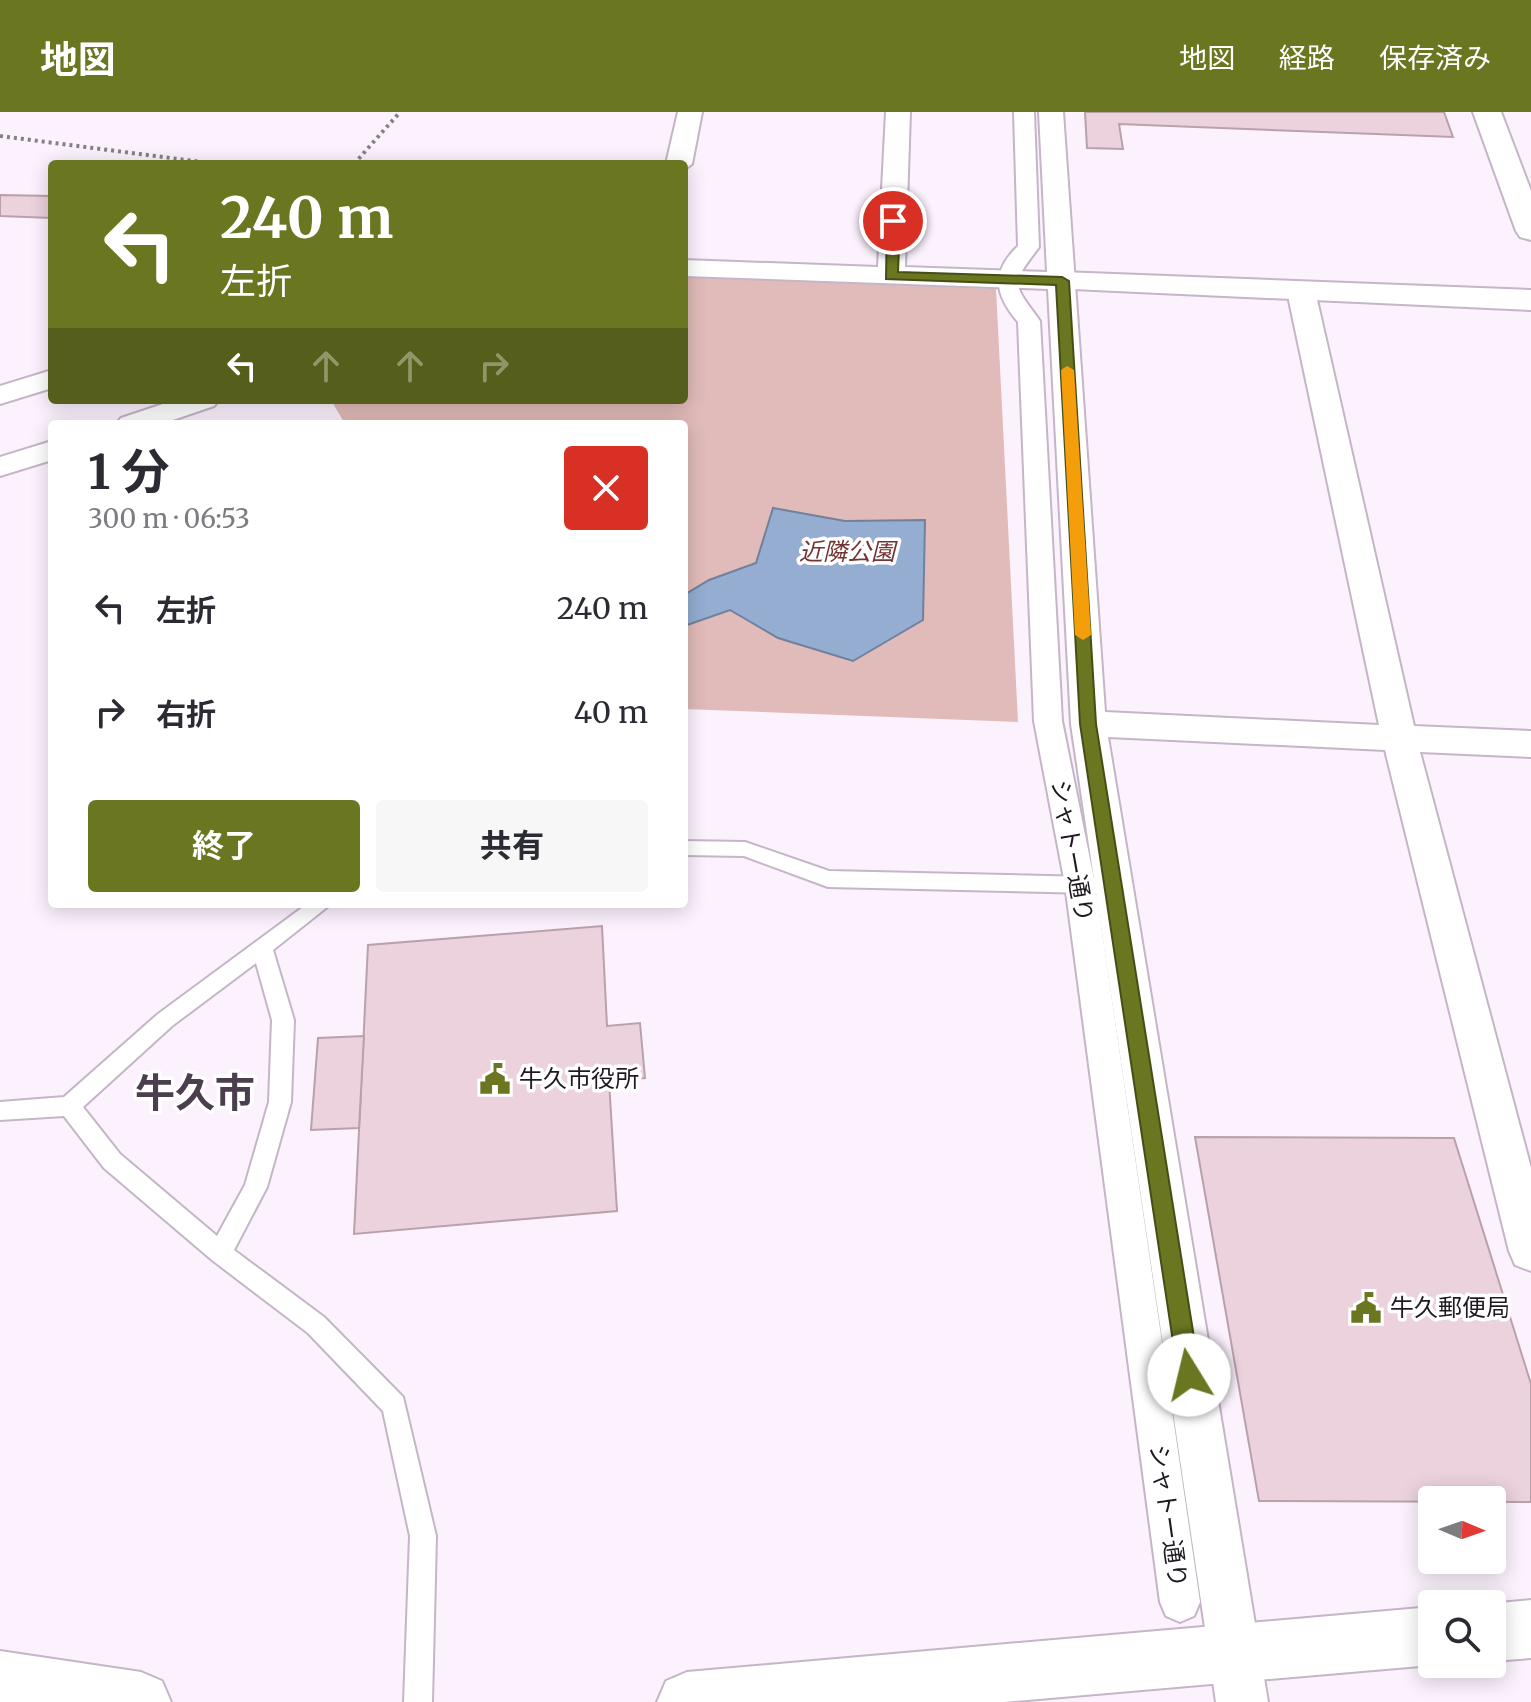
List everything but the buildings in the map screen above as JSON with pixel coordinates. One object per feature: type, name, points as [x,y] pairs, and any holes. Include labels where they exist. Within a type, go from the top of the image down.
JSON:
[{"type":"street","points":[[680,160],[690,112]]},
{"type":"street","points":[[891,276],[898,112]]},
{"type":"street","points":[[1005,280],[1011,263],[1029,247],[1024,112]]},
{"type":"street","points":[[1051,112],[1096,885],[1236,1676]]},
{"type":"street","points":[[1487,112],[1531,231]]},
{"type":"street","points":[[688,268],[1531,300]]},
{"type":"street","name":"シャトー通り","points":[[1005,280],[1013,305],[1029,321],[1048,721],[1096,885],[1180,1602]]},
{"type":"street","points":[[1301,291],[1399,737],[1531,1251]]},
{"type":"street","points":[[0,395],[48,380]]},
{"type":"street","points":[[143,420],[192,404]]},
{"type":"street","points":[[0,467],[48,451]]},
{"type":"street","points":[[1088,724],[1531,744]]},
{"type":"street","points":[[1506,1631],[1531,1629]]},
{"type":"street","points":[[687,1702],[1236,1676],[1418,1639]]},
{"type":"street","points":[[0,1681],[141,1702]]},
{"type":"lane","points":[[688,848],[745,849],[828,879],[1096,885]]},
{"type":"lane","points":[[0,1111],[69,1106],[165,1020],[316,908]]},
{"type":"lane","points":[[220,1253],[256,1187],[280,1102],[283,1020],[263,950]]},
{"type":"lane","points":[[69,1106],[112,1161],[220,1253],[316,1325],[394,1405],[423,1536],[418,1702]]},
{"type":"path","points":[[358,160],[400,112]]},
{"type":"path","points":[[0,136],[186,160]]},
{"type":"green space","name":"近隣公園","points":[[688,277],[996,289],[1018,722],[688,709],[688,420],[343,420],[333,404],[688,404]]},
{"type":"water","points":[[773,508],[845,521],[925,520],[923,620],[853,661],[778,638],[730,610],[688,625],[688,593],[709,580],[756,563]]},
{"type":"slow traffic","points":[[1067,370],[1083,635]]},
{"type":"place","name":"牛久市役所","points":[[495,1079]]},
{"type":"place","name":"牛久郵便局","points":[[1366,1308]]},
{"type":"district","name":"牛久市","points":[[195,1093]]},
{"type":"route","points":[[893,221],[891,276],[1062,281],[1088,724],[1189,1375]]}]
